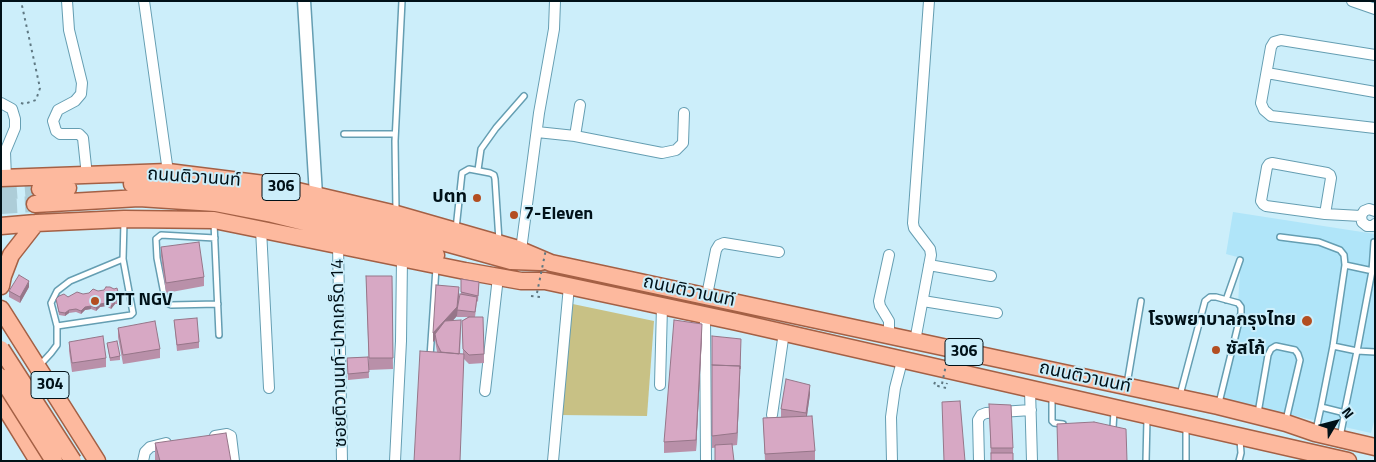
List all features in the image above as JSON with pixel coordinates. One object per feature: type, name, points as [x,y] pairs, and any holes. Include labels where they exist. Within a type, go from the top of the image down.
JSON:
[{"type":"main road","name":"ถนนติวานนท์","points":[[4,178],[168,172],[272,185],[396,214],[522,250],[707,295],[1218,406],[1286,423],[1315,433],[1375,447]]},
{"type":"main road","name":"306","points":[[541,287],[521,272],[464,262],[272,214],[215,203],[138,198],[38,197],[138,184],[178,186],[247,194],[381,225],[511,261],[548,256]]},
{"type":"main road","name":"ถนนติวานนท์","points":[[1,226],[36,222],[124,219],[214,220],[521,281],[541,287],[569,286],[784,332],[1030,390],[1348,461]]},
{"type":"main road","points":[[1,286],[5,270],[12,255],[36,222]]},
{"type":"main road","points":[[1,297],[2,309]]},
{"type":"main road","name":"304","points":[[2,309],[97,461]]},
{"type":"main road","points":[[1,349],[73,461]]},
{"type":"main road","points":[[1,377],[54,461]]},
{"type":"main road","points":[[1,401],[9,422],[26,440],[38,461]]},
{"type":"main road","points":[[26,440],[24,426],[29,418],[39,410],[66,410]]},
{"type":"street","points":[[67,1],[69,30],[82,83],[81,94],[75,101],[58,110],[53,116],[53,121],[56,131],[60,134],[80,134],[83,138],[87,176]]},
{"type":"street","points":[[144,1],[168,172]]},
{"type":"street","points":[[304,1],[316,195]]},
{"type":"street","points":[[522,250],[537,132],[554,29],[555,1]]},
{"type":"street","points":[[915,341],[932,255],[930,249],[914,228],[913,223],[929,1]]},
{"type":"street","points":[[1352,1],[1375,9]]},
{"type":"street","points":[[1375,55],[1282,40],[1274,42],[1271,47],[1261,103],[1264,110],[1271,116],[1375,128]]},
{"type":"street","points":[[1266,73],[1375,92]]},
{"type":"street","points":[[1,103],[12,109],[15,119],[15,128],[3,152],[4,178]]},
{"type":"street","points":[[575,136],[580,105]]},
{"type":"street","points":[[537,132],[575,136],[662,153],[676,150],[683,143],[684,113]]},
{"type":"street","points":[[1325,214],[1330,175],[1272,163],[1269,164],[1260,201],[1266,206],[1325,214],[1361,216]]},
{"type":"street","points":[[1375,211],[1369,209],[1364,211],[1361,216],[1362,222],[1367,226],[1375,224]]},
{"type":"street","points":[[262,229],[269,388]]},
{"type":"street","points":[[707,295],[716,250],[719,245],[724,243],[779,252]]},
{"type":"street","name":"ซอยติวานนท์-ปากเกร็ด 14","points":[[338,245],[342,461]]},
{"type":"street","points":[[889,335],[889,321],[879,301],[890,255]]},
{"type":"street","points":[[395,461],[401,341],[402,258]]},
{"type":"street","points":[[929,265],[991,276]]},
{"type":"street","points":[[484,391],[498,277]]},
{"type":"street","points":[[553,461],[569,286]]},
{"type":"street","points":[[923,301],[997,313]]},
{"type":"street","points":[[660,386],[662,306]]},
{"type":"street","points":[[705,316],[706,461]]},
{"type":"street","points":[[772,415],[784,332]]},
{"type":"street","points":[[892,461],[891,418],[895,388],[902,360]]},
{"type":"street","points":[[1030,390],[1032,461]]},
{"type":"street","points":[[980,461],[978,420],[981,415],[1030,410]]},
{"type":"street","points":[[209,436],[227,434],[230,436],[234,461]]},
{"type":"street","points":[[143,461],[145,452],[150,447],[173,442]]},
{"type":"lane","points":[[396,214],[395,134],[402,1]]},
{"type":"lane","points":[[478,170],[481,149],[496,128],[524,96]]},
{"type":"lane","points":[[344,134],[395,134]]},
{"type":"lane","points":[[456,231],[462,173],[469,169],[490,173],[495,179],[499,244]]},
{"type":"lane","points":[[57,326],[131,315],[133,310],[123,259],[124,219]]},
{"type":"lane","points":[[214,220],[220,335]]},
{"type":"lane","points":[[215,238],[161,236],[156,239],[164,299],[167,303],[171,305],[218,304]]},
{"type":"lane","points":[[1280,237],[1319,242],[1340,250],[1344,255],[1345,265],[1333,346],[1315,433]]},
{"type":"lane","points":[[1340,439],[1373,271],[1374,242]]},
{"type":"lane","points":[[38,366],[57,345],[57,326],[51,303],[53,296],[70,282],[123,259]]},
{"type":"lane","points":[[1226,300],[1240,260]]},
{"type":"lane","points":[[430,360],[436,265]]},
{"type":"lane","points":[[1345,265],[1373,271]]},
{"type":"lane","points":[[1180,398],[1205,301],[1210,297],[1226,300],[1238,303],[1241,307],[1241,313],[1218,406]]},
{"type":"lane","points":[[1126,387],[1141,300]]},
{"type":"lane","points":[[1258,416],[1268,354],[1276,346],[1295,350],[1300,360],[1286,423]]},
{"type":"lane","points":[[1333,346],[1357,351],[1375,352]]},
{"type":"lane","points":[[1052,394],[1052,421],[1057,424],[1073,426]]},
{"type":"lane","points":[[1321,407],[1344,414]]},
{"type":"lane","points":[[1098,429],[1107,430],[1113,428],[1114,408]]},
{"type":"lane","points":[[1146,461],[1147,415]]},
{"type":"lane","points":[[1186,424],[1186,461]]},
{"type":"lane","points":[[1239,461],[1241,452],[1240,437]]},
{"type":"path","points":[[17,101],[24,104],[36,100],[40,88],[21,1]]},
{"type":"path","points":[[541,287],[548,256]]},
{"type":"path","points":[[946,388],[934,385],[934,382],[942,384],[951,341]]},
{"type":"shaded area","name":"โรงพยาบาลกรุงไทย","points":[[1233,212],[1375,234],[1375,418],[1371,433],[1220,399],[1241,313],[1238,303],[1241,258],[1226,254]]},
{"type":"shaded area","points":[[568,303],[654,321],[647,416],[560,415]]},
{"type":"building","points":[[199,242],[204,277],[166,283],[161,247]]},
{"type":"building","points":[[19,275],[29,281],[20,297],[9,291]]},
{"type":"building","points":[[366,276],[392,276],[393,358],[369,358]]},
{"type":"building","points":[[461,279],[479,282],[478,296],[461,292]]},
{"type":"building","points":[[436,285],[459,287],[457,307],[433,333]]},
{"type":"building","points":[[106,287],[117,288],[120,300],[115,301],[111,306],[106,303],[100,304],[96,308],[91,306],[85,307],[81,311],[76,309],[65,313],[59,312],[56,299],[59,296],[64,294],[68,297],[77,292],[89,293],[93,289],[98,291],[104,290]]},
{"type":"building","points":[[460,294],[477,297],[475,312],[457,310]]},
{"type":"building","points":[[469,317],[483,317],[484,354],[469,355],[463,349],[462,321]]},
{"type":"building","points":[[197,318],[199,342],[177,345],[174,320]]},
{"type":"building","points":[[461,320],[459,354],[441,352],[435,334],[445,321]]},
{"type":"building","points":[[674,320],[702,324],[696,440],[664,442]]},
{"type":"building","points":[[155,321],[160,349],[123,355],[118,328]]},
{"type":"building","points":[[103,336],[106,358],[72,363],[69,342]]},
{"type":"building","points":[[712,336],[741,339],[740,369],[740,366],[712,365]]},
{"type":"building","points":[[117,341],[120,356],[110,358],[107,343]]},
{"type":"building","points":[[420,351],[464,354],[460,461],[414,461]]},
{"type":"building","points":[[368,357],[369,372],[348,374],[347,358]]},
{"type":"building","points":[[712,365],[740,366],[737,433],[712,436]]},
{"type":"building","points":[[786,379],[810,385],[806,413],[781,409]]},
{"type":"building","points":[[960,401],[965,461],[944,461],[942,402]]},
{"type":"building","points":[[989,404],[1011,405],[1013,448],[991,448]]},
{"type":"building","points":[[812,416],[815,451],[765,454],[763,418]]},
{"type":"building","points":[[1094,422],[1126,429],[1127,461],[1058,461],[1057,424]]},
{"type":"building","points":[[226,433],[231,461],[160,461],[155,443]]},
{"type":"building","points":[[732,444],[734,461],[715,461],[715,445]]},
{"type":"building","points":[[991,453],[1013,453],[1013,461],[991,461]]},
{"type":"tunnel","points":[[1,192],[40,189]]},
{"type":"tunnel","points":[[1,206],[35,204]]},
{"type":"place","name":"ปตท","points":[[477,198]]},
{"type":"place","name":"7-Eleven","points":[[514,215]]},
{"type":"place","name":"PTT NGV","points":[[95,301]]},
{"type":"place","name":"โรงพยาบาลกรุงไทย","points":[[1307,321]]},
{"type":"place","name":"ซัสโก้","points":[[1216,350]]}]
